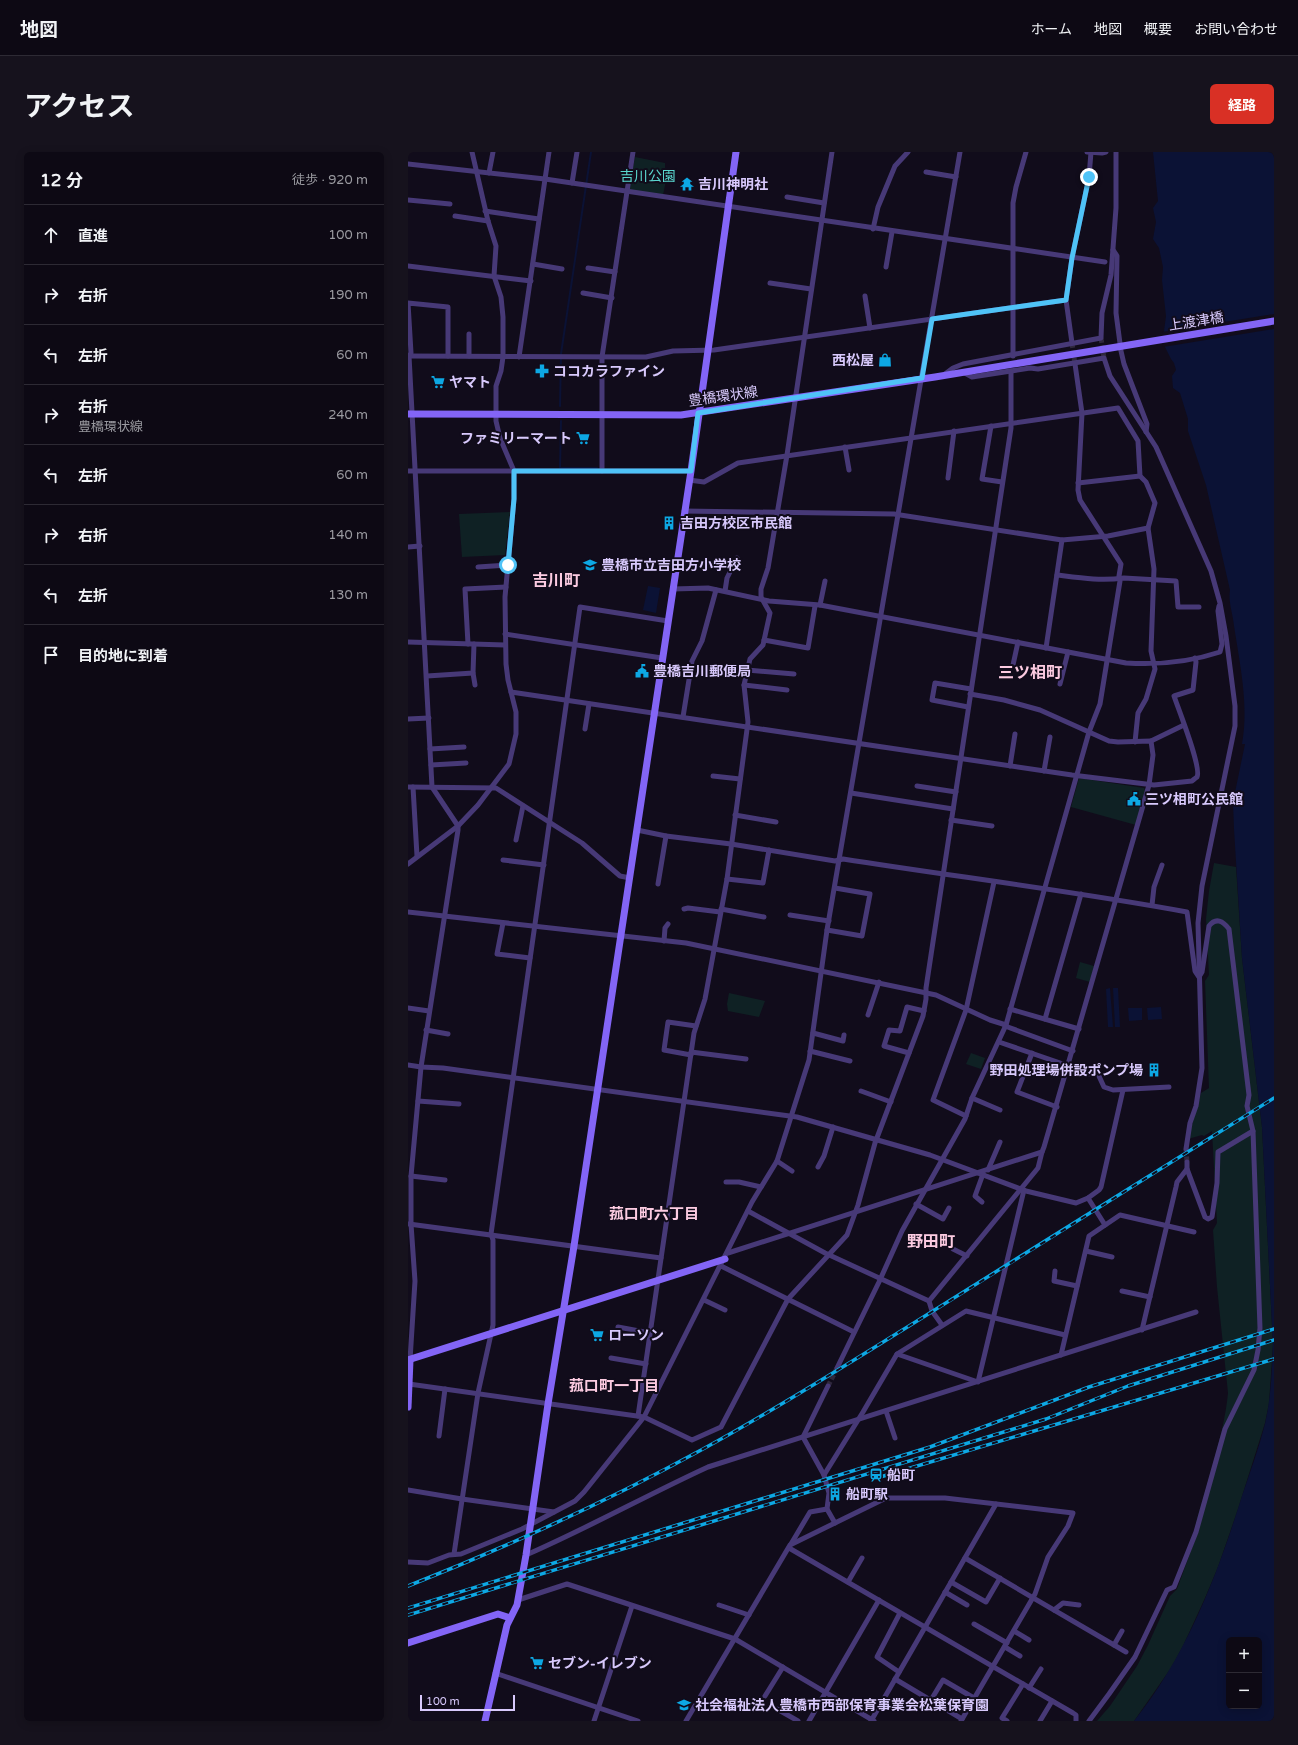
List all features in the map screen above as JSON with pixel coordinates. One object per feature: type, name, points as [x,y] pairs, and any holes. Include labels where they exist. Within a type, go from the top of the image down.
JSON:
[{"type":"street","points":[[409,861],[458,826],[492,788],[509,764],[516,730],[516,712],[510,692],[505,645],[506,587],[514,499],[514,471],[500,438],[496,414],[496,386],[501,371],[503,357],[504,317],[501,297],[494,276],[496,246],[485,211],[472,152]]},
{"type":"street","points":[[490,173],[493,152]]},
{"type":"street","points":[[519,357],[550,152]]},
{"type":"street","points":[[572,183],[577,152]]},
{"type":"street","points":[[602,471],[602,357],[633,152]]},
{"type":"street","points":[[485,1721],[495,1674],[510,1618],[518,1600],[526,1555],[548,1404],[565,1309],[672,589],[691,471],[736,152]]},
{"type":"street","points":[[638,1416],[691,1053],[696,1026],[705,999],[715,949],[726,879],[747,727],[744,685],[750,659],[763,645],[770,613],[761,596],[761,590],[768,568],[787,455],[832,152]]},
{"type":"street","points":[[873,229],[878,207],[895,166],[908,152]]},
{"type":"street","points":[[408,1562],[428,1563],[454,1554],[461,1554],[554,1512],[574,1501],[584,1492],[644,1417],[748,1211],[777,1161],[792,1116],[810,1051],[827,930],[882,617],[960,152]]},
{"type":"street","points":[[1013,356],[1013,203],[1026,152]]},
{"type":"street","points":[[1087,152],[1106,152]]},
{"type":"street","points":[[1072,343],[1066,300],[1072,258],[1088,184],[1091,152]]},
{"type":"street","points":[[944,375],[953,368],[963,364],[1013,356],[1041,348],[1100,338],[1102,313],[1111,275],[1116,208],[1116,152]]},
{"type":"street","points":[[408,164],[545,179],[892,232],[1104,262]]},
{"type":"street","points":[[926,172],[956,178]]},
{"type":"street","points":[[787,197],[824,203]]},
{"type":"street","points":[[408,200],[450,204]]},
{"type":"street","points":[[485,211],[539,219]]},
{"type":"street","points":[[455,216],[488,221]]},
{"type":"street","points":[[886,267],[892,232]]},
{"type":"street","points":[[1113,250],[1117,256],[1116,313],[1124,364],[1147,424],[1146,432]]},
{"type":"street","points":[[533,264],[562,269]]},
{"type":"street","points":[[408,266],[531,281]]},
{"type":"street","points":[[588,268],[615,272]]},
{"type":"street","points":[[770,283],[811,289]]},
{"type":"street","points":[[583,293],[612,298]]},
{"type":"street","points":[[865,296],[870,328]]},
{"type":"street","points":[[408,356],[469,356],[473,358],[646,357],[674,351],[708,351],[1066,300]]},
{"type":"street","points":[[408,1407],[409,1360],[415,1281],[410,1224],[411,1176],[421,1067],[458,826],[432,787],[420,546],[410,414],[408,356],[411,353],[408,303],[448,307],[448,356]]},
{"type":"street","name":"上渡津橋","points":[[1039,359],[1274,321]]},
{"type":"street","points":[[469,334],[469,356]]},
{"type":"street","points":[[962,371],[972,377],[1075,364],[1104,358],[1110,376],[1156,447],[1205,555],[1220,603],[1235,706],[1235,726],[1202,886],[1198,923],[1202,1068],[1196,1106],[1190,1123],[1186,1149]]},
{"type":"street","name":"豊橋環状線","points":[[410,414],[681,415],[1039,359]]},
{"type":"street","points":[[837,1368],[916,1204],[966,1116],[972,1098],[999,1042],[1010,1010],[1045,890],[1076,775],[1089,732],[1100,704],[1108,659],[1121,564],[1080,500],[1078,483],[1082,413],[1075,364]]},
{"type":"street","points":[[409,1384],[644,1417],[692,1440],[721,1427],[788,1299],[847,1235],[856,1211],[876,1140],[910,1053],[924,1011],[960,759],[1011,423],[1011,371]]},
{"type":"street","points":[[689,480],[704,482],[738,463],[1118,408],[1138,441],[1140,476],[1146,482],[1155,503],[1148,528],[1154,580],[1151,651],[1153,665],[1155,668],[1153,679],[1146,698],[1138,714],[1135,742]]},
{"type":"street","points":[[991,426],[982,479],[1002,482]]},
{"type":"street","points":[[948,478],[954,431]]},
{"type":"street","points":[[845,447],[849,470]]},
{"type":"street","points":[[408,471],[691,471]]},
{"type":"street","points":[[1078,483],[1140,476]]},
{"type":"street","points":[[684,511],[898,515],[1062,540],[1102,536],[1148,528]]},
{"type":"street","points":[[1046,648],[1062,540]]},
{"type":"street","points":[[408,547],[420,546]]},
{"type":"street","points":[[724,592],[727,578],[737,558]]},
{"type":"street","points":[[478,567],[508,565]]},
{"type":"street","points":[[1057,575],[1116,580],[1120,578],[1176,581],[1178,607],[1199,607]]},
{"type":"street","points":[[764,640],[808,648],[825,581]]},
{"type":"street","points":[[475,685],[465,589],[506,587]]},
{"type":"street","points":[[672,589],[708,588],[764,601],[818,606],[1126,663],[1153,665],[1195,658],[1217,653],[1221,650],[1218,611],[1220,603]]},
{"type":"street","points":[[683,717],[692,661],[702,642],[716,590]]},
{"type":"street","points":[[454,1554],[478,1393],[492,1333],[493,1240],[491,1234],[580,607],[668,621]]},
{"type":"street","points":[[505,634],[662,658]]},
{"type":"street","points":[[408,642],[505,645]]},
{"type":"street","points":[[1013,665],[1018,642]]},
{"type":"street","points":[[1060,684],[1068,652]]},
{"type":"street","points":[[510,692],[960,759],[1149,785],[1192,781],[1197,777],[1198,772],[1195,755],[1184,725],[1184,720],[1174,696],[1192,690],[1196,662],[1195,658]]},
{"type":"street","points":[[747,670],[794,674]]},
{"type":"street","points":[[427,676],[473,673]]},
{"type":"street","points":[[968,706],[932,700],[935,683],[1040,710],[1109,741],[1151,741],[1184,725]]},
{"type":"street","points":[[744,685],[787,690]]},
{"type":"street","points":[[585,729],[589,704]]},
{"type":"street","points":[[408,719],[429,718]]},
{"type":"street","points":[[1010,766],[1015,734]]},
{"type":"street","points":[[1044,771],[1050,737]]},
{"type":"street","points":[[929,1301],[1023,1189],[1038,1168],[1067,1073],[1149,785],[1153,755],[1151,741]]},
{"type":"street","points":[[430,749],[464,747]]},
{"type":"street","points":[[431,765],[466,763]]},
{"type":"street","points":[[713,776],[740,779]]},
{"type":"street","points":[[917,786],[956,792]]},
{"type":"street","points":[[417,856],[411,787],[496,788],[593,851],[620,876],[630,878]]},
{"type":"street","points":[[851,793],[953,809]]},
{"type":"street","points":[[516,840],[523,806]]},
{"type":"street","points":[[735,814],[776,822]]},
{"type":"street","points":[[951,820],[992,826]]},
{"type":"street","points":[[637,830],[666,836],[731,844],[835,861],[840,859],[1045,890],[1081,894],[1187,912],[1195,971],[1199,977]]},
{"type":"street","points":[[658,884],[666,836]]},
{"type":"street","points":[[726,879],[763,883],[769,850]]},
{"type":"street","points":[[503,860],[544,865]]},
{"type":"street","points":[[1152,905],[1154,887],[1162,865]]},
{"type":"street","points":[[966,1116],[933,1100],[966,1010],[994,882]]},
{"type":"street","points":[[827,930],[862,936],[870,894],[835,888]]},
{"type":"street","points":[[1045,1019],[1081,894]]},
{"type":"street","points":[[684,909],[688,908],[721,911],[764,917]]},
{"type":"street","points":[[408,912],[664,941],[715,949],[879,982],[926,992],[941,997],[990,1020],[1073,1050]]},
{"type":"street","points":[[790,915],[829,921]]},
{"type":"street","points":[[1088,1721],[1135,1657],[1144,1641],[1167,1590],[1174,1587],[1196,1532],[1226,1429],[1254,1370],[1258,1350],[1260,1328],[1253,1131],[1247,1106],[1249,1095],[1229,929],[1223,922],[1217,920],[1213,921],[1209,926],[1202,972],[1199,977]]},
{"type":"street","points":[[503,923],[497,954],[530,958]]},
{"type":"street","points":[[664,941],[665,928],[668,924]]},
{"type":"street","points":[[868,1015],[879,982]]},
{"type":"street","points":[[408,1008],[429,1011]]},
{"type":"street","points":[[910,1053],[884,1046],[889,1030],[900,1031],[907,1008],[924,1011]]},
{"type":"street","points":[[1010,1010],[1079,1029]]},
{"type":"street","points":[[696,1026],[668,1022],[664,1050],[746,1059]]},
{"type":"street","points":[[426,1030],[448,1034]]},
{"type":"street","points":[[813,1033],[842,1041],[844,1035]]},
{"type":"street","points":[[999,1042],[1069,1066]]},
{"type":"street","points":[[810,1051],[850,1061]]},
{"type":"street","points":[[1032,1053],[1017,1092],[1057,1107]]},
{"type":"street","points":[[408,1065],[444,1068],[792,1116],[942,1158],[983,1172],[1023,1189],[1076,1203],[1088,1198],[1101,1187],[1123,1090]]},
{"type":"street","points":[[1067,1073],[1098,1074],[1102,1084],[1106,1088],[1123,1090],[1169,1087]]},
{"type":"street","points":[[861,1092],[890,1102]]},
{"type":"street","points":[[972,1098],[1000,1110]]},
{"type":"street","points":[[418,1101],[459,1104]]},
{"type":"street","points":[[818,1167],[824,1156],[833,1127]]},
{"type":"street","points":[[1187,1162],[1187,1169],[1205,1217],[1208,1219],[1212,1217],[1216,1195],[1218,1152],[1253,1131]]},
{"type":"street","points":[[982,1202],[974,1196],[983,1172],[1000,1142]]},
{"type":"street","points":[[409,1360],[659,1280],[856,1211],[983,1172],[1042,1152]]},
{"type":"street","points":[[777,1161],[792,1171]]},
{"type":"street","points":[[1142,1330],[1177,1182],[1187,1169]]},
{"type":"street","points":[[411,1176],[445,1180]]},
{"type":"street","points":[[726,1182],[739,1182],[761,1187]]},
{"type":"street","points":[[978,1382],[1023,1189]]},
{"type":"street","points":[[1088,1198],[1105,1225]]},
{"type":"street","points":[[916,1204],[943,1219],[949,1208]]},
{"type":"street","points":[[748,1211],[788,1234],[830,1255],[929,1301],[932,1311],[942,1325]]},
{"type":"street","points":[[1061,1355],[1089,1236],[1120,1215],[1194,1232]]},
{"type":"street","points":[[410,1224],[661,1258]]},
{"type":"street","points":[[948,1244],[953,1249],[966,1256]]},
{"type":"street","points":[[1086,1251],[1112,1257]]},
{"type":"street","points":[[721,1266],[854,1332]]},
{"type":"street","points":[[1055,1271],[1054,1281],[1077,1286]]},
{"type":"street","points":[[1122,1291],[1150,1297]]},
{"type":"street","points":[[704,1300],[725,1310]]},
{"type":"street","points":[[824,1475],[860,1419],[896,1354],[966,1311],[1065,1335]]},
{"type":"street","points":[[526,1555],[600,1521],[671,1484],[708,1467],[1196,1312]]},
{"type":"street","points":[[618,1327],[650,1333]]},
{"type":"street","points":[[896,1354],[978,1382]]},
{"type":"street","points":[[611,1358],[646,1364]]},
{"type":"street","points":[[803,1437],[828,1386]]},
{"type":"street","points":[[439,1436],[445,1389]]},
{"type":"street","points":[[886,1411],[895,1438]]},
{"type":"street","points":[[803,1437],[824,1475],[829,1494],[827,1509],[835,1523]]},
{"type":"street","points":[[408,1490],[554,1512]]},
{"type":"street","points":[[789,1547],[886,1498],[945,1498],[1073,1513],[1068,1526],[1048,1557],[1033,1598],[961,1720],[895,1679]]},
{"type":"street","points":[[518,1600],[567,1584],[735,1639],[872,1720],[924,1627],[996,1504]]},
{"type":"street","points":[[686,1721],[810,1512],[827,1509]]},
{"type":"street","points":[[789,1547],[1073,1713],[1076,1715],[1076,1721]]},
{"type":"street","points":[[848,1582],[862,1558]]},
{"type":"street","points":[[965,1558],[1126,1652]]},
{"type":"street","points":[[951,1582],[986,1602],[1000,1578]]},
{"type":"street","points":[[945,1592],[967,1605]]},
{"type":"street","points":[[809,1721],[879,1600]]},
{"type":"street","points":[[1054,1610],[1063,1603],[1079,1605]]},
{"type":"street","points":[[719,1604],[749,1615]]},
{"type":"street","points":[[594,1721],[632,1606]]},
{"type":"street","points":[[899,1672],[877,1657],[900,1613]]},
{"type":"street","points":[[408,1643],[498,1614],[510,1618]]},
{"type":"street","points":[[974,1624],[1020,1656]]},
{"type":"street","points":[[1014,1631],[1029,1640]]},
{"type":"street","points":[[1114,1645],[1122,1631]]},
{"type":"street","points":[[765,1696],[783,1667]]},
{"type":"street","points":[[1029,1688],[1041,1669]]},
{"type":"street","points":[[495,1674],[638,1721]]},
{"type":"street","points":[[930,1700],[943,1680],[974,1698]]},
{"type":"street","points":[[1007,1721],[1002,1718],[1023,1684]]},
{"type":"street","points":[[1040,1721],[1052,1701]]},
{"type":"street","points":[[776,1709],[798,1721]]},
{"type":"green space","name":"吉川公園","points":[[635,157],[665,163],[665,170],[668,171],[663,195],[631,190],[629,188]]},
{"type":"green space","points":[[510,512],[505,555],[462,557],[459,514]]},
{"type":"green space","points":[[1079,778],[1144,788],[1145,790],[1136,825],[1071,807]]},
{"type":"green space","points":[[1214,863],[1236,867],[1242,958],[1262,1127],[1273,1345],[1269,1403],[1265,1423],[1218,1567],[1182,1648],[1171,1668],[1134,1721],[1097,1721],[1110,1706],[1137,1666],[1170,1596],[1177,1589],[1199,1529],[1195,1527],[1219,1443],[1226,1409],[1228,1393],[1217,1287],[1213,1230],[1217,1223],[1212,1131],[1204,1136],[1202,1135],[1188,1139],[1201,1093],[1209,1088],[1205,981],[1209,975],[1206,919]]},
{"type":"green space","points":[[1080,962],[1094,966],[1090,982],[1076,978]]},
{"type":"green space","points":[[729,993],[765,1001],[759,1017],[728,1011],[727,1004]]},
{"type":"green space","points":[[971,1053],[985,1058],[981,1069],[966,1064]]},
{"type":"water","points":[[1153,152],[1274,152],[1274,1721],[1134,1721],[1153,1696],[1185,1642],[1211,1585],[1222,1556],[1265,1424],[1272,1375],[1273,1345],[1262,1127],[1242,958],[1234,829],[1233,802],[1245,744],[1242,744],[1245,715],[1243,685],[1230,604],[1230,590],[1206,485],[1188,431],[1188,419],[1180,393],[1173,388],[1172,376],[1176,370],[1174,363],[1165,347],[1164,331],[1166,316],[1162,280],[1163,267],[1159,248],[1153,239],[1156,222],[1153,208],[1158,201]]},
{"type":"water","points":[[648,586],[660,588],[656,613],[643,610]]},
{"type":"water","points":[[1110,988],[1113,1027],[1108,1027],[1106,989]]},
{"type":"water","points":[[1113,988],[1118,988],[1120,1027],[1115,1027]]},
{"type":"water","points":[[1161,1007],[1162,1019],[1148,1020],[1147,1008]]},
{"type":"water","points":[[1128,1008],[1142,1008],[1142,1020],[1129,1021]]},
{"type":"pier","points":[[1274,314],[1274,329],[1163,347],[1162,332]]},
{"type":"waterway","points":[[560,406],[561,354],[591,152]]},
{"type":"waterway","points":[[561,421],[560,468],[597,468]]},
{"type":"tunnel","points":[[1101,338],[1104,358]]},
{"type":"tunnel","points":[[1072,343],[1075,364]]},
{"type":"tunnel","points":[[1186,1149],[1187,1162]]},
{"type":"tunnel","points":[[828,1386],[837,1368]]},
{"type":"railway","points":[[408,1586],[521,1539],[595,1505],[729,1435],[858,1358],[1274,1098]]},
{"type":"railway","points":[[408,1608],[930,1447],[1089,1387],[1274,1329]]},
{"type":"railway","points":[[408,1615],[1046,1419],[1128,1386],[1274,1340]]},
{"type":"railway","points":[[877,1478],[1274,1359]]},
{"type":"place","name":"吉川神明社","points":[[687,184]]},
{"type":"place","name":"西松屋","points":[[885,360]]},
{"type":"place","name":"ココカラファイン","points":[[542,371]]},
{"type":"place","name":"ヤマト","points":[[438,382]]},
{"type":"place","name":"ファミリーマート","points":[[583,438]]},
{"type":"place","name":"吉田方校区市民館","points":[[669,523]]},
{"type":"place","name":"豊橋市立吉田方小学校","points":[[590,565]]},
{"type":"place","name":"豊橋吉川郵便局","points":[[642,671]]},
{"type":"place","name":"三ツ相町公民館","points":[[1134,799]]},
{"type":"place","name":"野田処理場併設ポンプ場","points":[[1154,1070]]},
{"type":"place","name":"ローソン","points":[[597,1335]]},
{"type":"place","name":"船町","points":[[876,1475]]},
{"type":"place","name":"船町駅","points":[[835,1494]]},
{"type":"place","name":"セブン-イレブン","points":[[537,1663]]},
{"type":"place","name":"社会福祉法人豊橋市西部保育事業会松葉保育園","points":[[684,1705]]},
{"type":"district","name":"吉川町","points":[[556,580]]},
{"type":"district","name":"三ツ相町","points":[[1030,672]]},
{"type":"district","name":"菰口町六丁目","points":[[654,1214]]},
{"type":"district","name":"野田町","points":[[931,1241]]},
{"type":"district","name":"菰口町一丁目","points":[[614,1386]]},
{"type":"route","points":[[508,565],[514,499],[514,471],[691,471],[698,413],[922,378],[932,319],[1066,300],[1072,258],[1089,177]]}]
